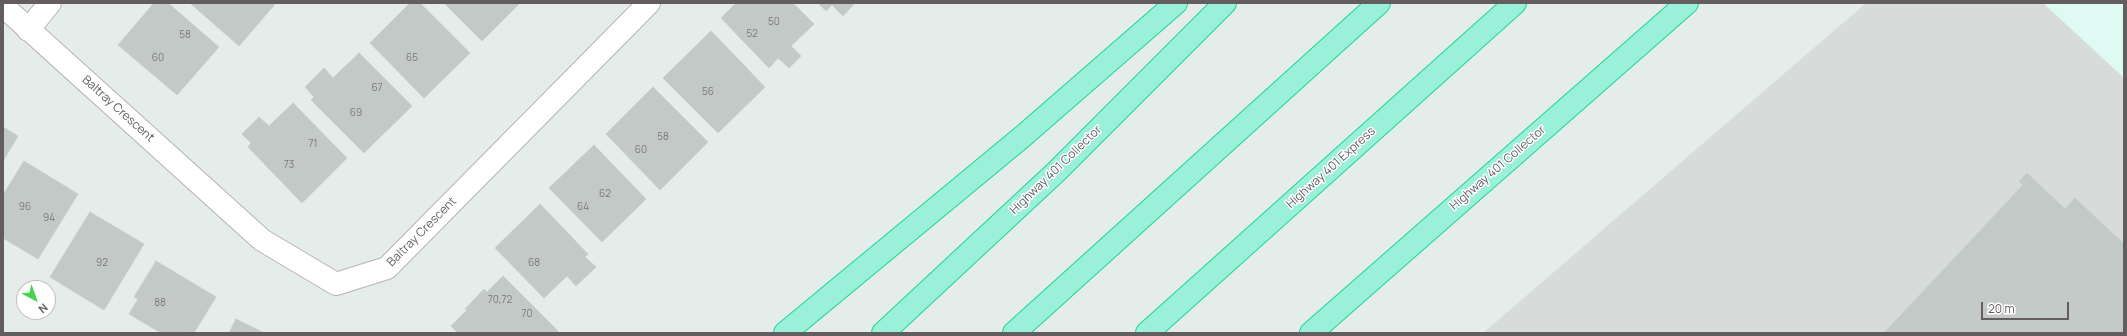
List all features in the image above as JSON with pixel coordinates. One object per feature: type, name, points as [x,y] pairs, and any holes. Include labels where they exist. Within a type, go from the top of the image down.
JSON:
[{"type":"highway","points":[[785,333],[1022,136],[1176,3]]},
{"type":"highway","name":"Highway 401 Collector","points":[[883,333],[1056,172],[1225,3]]},
{"type":"highway","points":[[1014,333],[1379,3]]},
{"type":"highway","name":"Highway 401 Express","points":[[1147,333],[1515,3]]},
{"type":"highway","name":"Highway 401 Collector","points":[[1311,333],[1464,197],[1687,3]]},
{"type":"highway","points":[[1333,333],[1464,197]]},
{"type":"street","points":[[28,30],[50,3]]},
{"type":"street","name":"Baltray Crescent","points":[[3,6],[262,240],[336,284],[387,268],[649,3]]},
{"type":"shaded area","points":[[1866,3],[2043,3],[2124,78],[2124,333],[1483,333]]},
{"type":"shaded area","points":[[2043,3],[2124,3],[2124,78]]},
{"type":"building","points":[[154,3],[168,3],[219,47],[177,95],[118,45]]},
{"type":"building","points":[[190,3],[276,3],[239,46]]},
{"type":"building","points":[[410,3],[420,3],[470,53],[424,98],[370,43]]},
{"type":"building","points":[[444,3],[520,3],[482,41]]},
{"type":"building","points":[[736,3],[793,3],[814,24],[791,46],[801,56],[789,68],[778,58],[769,68],[721,18]]},
{"type":"building","points":[[818,3],[855,3],[843,16],[832,5],[826,11]]},
{"type":"building","points":[[711,31],[765,87],[718,133],[663,78]]},
{"type":"building","points":[[359,53],[412,106],[364,153],[311,100],[314,97],[305,87],[324,68],[333,78]]},
{"type":"building","points":[[653,87],[708,142],[660,190],[606,134]]},
{"type":"building","points":[[293,103],[347,158],[302,203],[248,147],[251,143],[242,134],[259,117],[269,126]]},
{"type":"building","points":[[3,127],[18,136],[3,161]]},
{"type":"building","points":[[594,145],[646,199],[602,242],[549,188]]},
{"type":"building","points":[[24,161],[78,194],[38,259],[3,238],[3,195]]},
{"type":"building","points":[[2027,173],[2065,209],[2075,198],[2124,244],[2124,333],[1884,333],[2023,185],[2019,181]]},
{"type":"building","points":[[540,204],[588,254],[585,257],[596,267],[576,286],[567,276],[544,298],[495,248]]},
{"type":"building","points":[[90,212],[144,244],[104,310],[50,277]]},
{"type":"building","points":[[156,261],[216,297],[194,333],[190,331],[189,333],[161,333],[129,314],[138,299],[134,297]]},
{"type":"building","points":[[503,276],[558,331],[555,333],[458,333],[451,326],[467,310],[465,309],[484,289],[487,292]]},
{"type":"building","points":[[236,319],[264,333],[229,333]]}]
